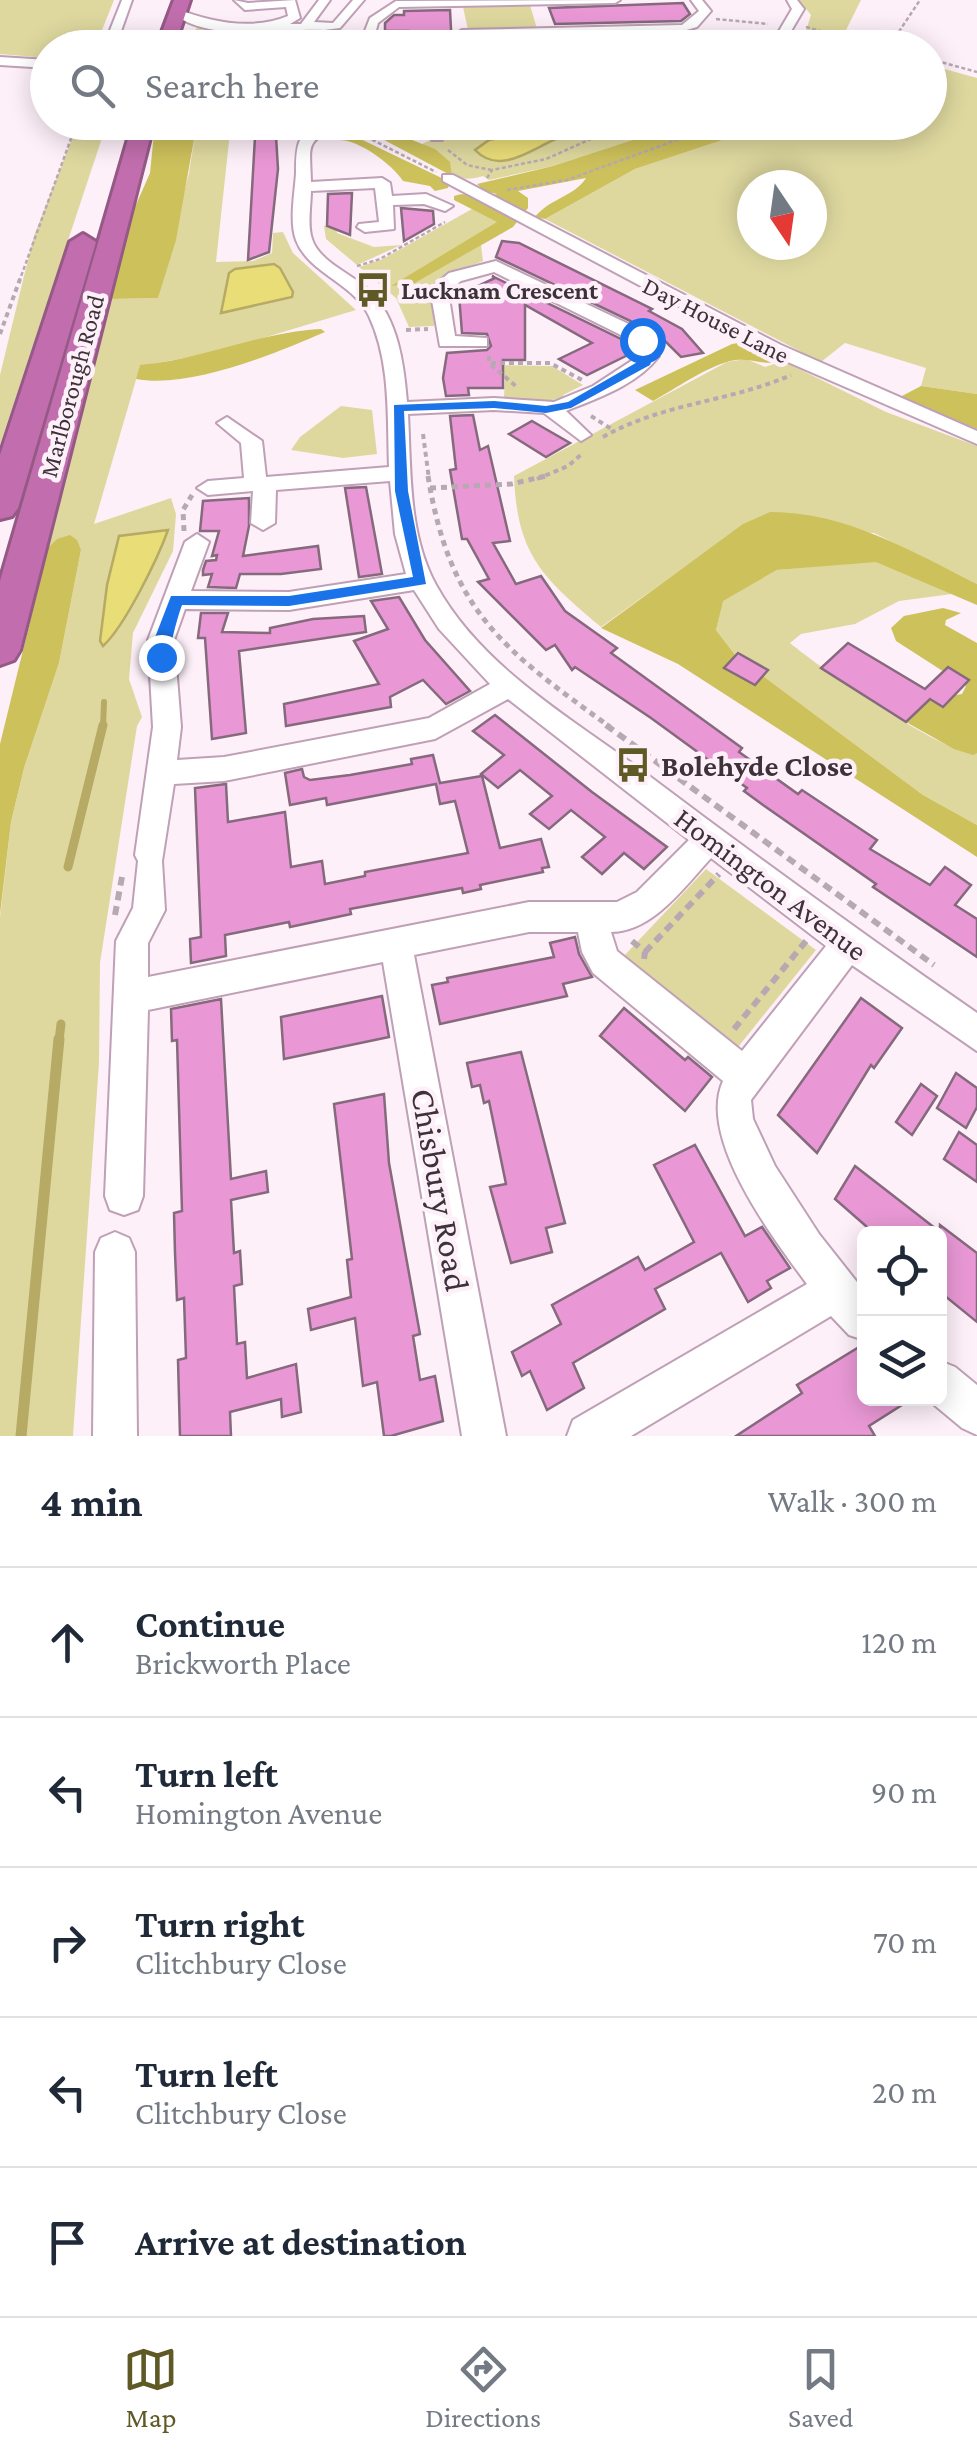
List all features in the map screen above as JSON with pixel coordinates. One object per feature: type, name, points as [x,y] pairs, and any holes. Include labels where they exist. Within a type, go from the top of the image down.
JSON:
[{"type":"highway","points":[[172,30],[179,6]]},
{"type":"highway","name":"Marlborough Road","points":[[0,508],[114,140]]},
{"type":"highway","name":"Marlborough Road","points":[[0,650],[139,140]]},
{"type":"street","points":[[116,30],[127,0]]},
{"type":"street","points":[[239,0],[246,8],[290,1],[293,19],[256,26]]},
{"type":"street","points":[[324,0],[306,24],[328,27]]},
{"type":"street","points":[[179,6],[196,22],[328,27],[337,25],[359,0]]},
{"type":"street","points":[[368,30],[371,21],[396,2],[546,15],[564,8],[615,0]]},
{"type":"street","points":[[653,30],[687,28],[705,7],[696,0]]},
{"type":"street","points":[[784,30],[798,9],[792,1]]},
{"type":"street","points":[[458,5],[461,30]]},
{"type":"street","points":[[546,15],[564,8]]},
{"type":"street","points":[[768,24],[786,26]]},
{"type":"street","points":[[0,61],[30,63]]},
{"type":"street","name":"Homington Avenue","points":[[305,140],[301,187],[306,245],[362,294],[378,315],[409,407],[400,473],[408,536],[421,580],[462,636],[509,686],[834,934],[977,1034]]},
{"type":"street","points":[[301,187],[382,183],[388,226],[365,227]]},
{"type":"street","name":"Day House Lane","points":[[469,185],[807,366],[977,438]]},
{"type":"street","points":[[385,201],[426,199],[447,213]]},
{"type":"street","points":[[409,407],[494,404],[551,409],[571,405],[646,362],[649,352],[645,344],[614,322],[504,267],[485,266],[440,287],[447,342],[480,342]]},
{"type":"street","points":[[551,409],[590,440]]},
{"type":"street","points":[[227,423],[251,441],[261,484],[263,523]]},
{"type":"street","points":[[208,488],[400,473]]},
{"type":"street","points":[[124,1196],[132,940],[149,910],[154,816],[167,727],[162,640],[196,542]]},
{"type":"street","points":[[176,600],[289,601],[421,580]]},
{"type":"street","points":[[163,773],[224,768],[435,728],[509,686]]},
{"type":"street","points":[[132,997],[529,917],[600,918],[632,913],[722,848]]},
{"type":"street","points":[[600,918],[598,952],[605,962],[642,977],[746,1077]]},
{"type":"street","points":[[590,1436],[849,1306],[814,1265],[736,1131],[734,1097],[834,934]]},
{"type":"street","name":"Chisbury Road","points":[[396,944],[484,1436]]},
{"type":"street","points":[[114,1252],[114,1434]]},
{"type":"street","points":[[947,1388],[977,1413]]},
{"type":"path","points":[[899,30],[920,0]]},
{"type":"path","points":[[700,17],[768,24]]},
{"type":"path","points":[[812,27],[823,30]]},
{"type":"path","points":[[947,64],[977,72]]},
{"type":"path","points":[[0,334],[70,140]]},
{"type":"path","points":[[375,140],[469,185],[567,180],[677,140]]},
{"type":"path","points":[[469,185],[492,170],[520,168],[563,155],[593,140]]},
{"type":"path","points":[[367,278],[351,265],[380,259],[447,213]]},
{"type":"path","points":[[402,320],[408,338]]},
{"type":"path","points":[[480,342],[489,342],[489,363],[554,364],[600,390]]},
{"type":"path","points":[[430,488],[537,479],[572,466],[590,440],[658,411],[755,391],[807,366]]},
{"type":"path","points":[[409,407],[430,488],[436,533],[454,581],[489,628],[520,658],[934,965]]},
{"type":"path","points":[[642,977],[645,952],[722,848]]},
{"type":"path","points":[[600,918],[645,952]]},
{"type":"path","points":[[720,1032],[736,1028],[834,934]]},
{"type":"shaded area","points":[[0,0],[114,0],[102,30],[30,30],[30,57],[0,54]]},
{"type":"shaded area","points":[[799,0],[861,0],[846,30],[806,30],[811,15]]},
{"type":"shaded area","points":[[530,5],[537,29],[468,30],[463,7]]},
{"type":"shaded area","points":[[947,70],[977,78],[977,394],[921,386],[926,368],[845,343],[821,362],[545,219],[635,169],[723,140],[947,140]]},
{"type":"shaded area","points":[[71,140],[101,140],[0,445],[0,375],[34,236]]},
{"type":"shaded area","points":[[153,140],[194,140],[176,240],[158,298],[111,299],[131,216],[150,173]]},
{"type":"shaded area","points":[[194,140],[229,140],[216,262],[253,261],[272,253],[273,233],[283,232],[293,253],[356,310],[213,353],[140,366],[94,524],[171,498],[176,514],[173,551],[133,633],[129,679],[142,717],[137,726],[100,963],[99,1063],[73,1436],[0,1436],[0,917],[11,822],[24,768],[59,663],[81,550],[48,548],[40,572],[111,299],[158,298]],"holes":[[[119,536],[160,552],[103,646],[100,640],[107,585]]]},
{"type":"shaded area","points":[[338,140],[363,140],[450,182],[448,188],[435,191],[430,186],[403,181],[374,154]]},
{"type":"shaded area","points":[[384,140],[412,140],[435,149],[450,162],[452,176]]},
{"type":"shaded area","points":[[430,140],[632,140],[553,166],[489,180],[483,176],[455,176],[422,144]]},
{"type":"shaded area","points":[[489,140],[554,140],[505,161],[495,161],[475,150]]},
{"type":"shaded area","points":[[632,140],[723,140],[635,169],[545,219],[535,217],[586,178],[518,191],[528,198],[528,208],[513,227],[415,283],[391,286],[497,222],[454,200],[454,196],[497,194],[484,191],[477,184],[553,166]]},
{"type":"shaded area","points":[[472,209],[498,222],[415,283],[481,245],[483,261],[440,280],[434,295],[434,326],[409,327],[396,298],[359,267],[383,259]]},
{"type":"shaded area","points":[[336,225],[337,233],[374,247],[401,245],[357,265],[326,239],[324,226]]},
{"type":"shaded area","points":[[274,264],[280,268],[292,297],[221,313],[229,273]]},
{"type":"shaded area","points":[[321,329],[325,332],[232,367],[181,379],[136,379],[140,365],[186,358],[275,335]]},
{"type":"shaded area","points":[[745,342],[783,361],[720,364],[653,401],[635,390],[732,344]]},
{"type":"shaded area","points":[[746,359],[765,367],[783,361],[886,412],[977,446],[977,584],[874,533],[743,525],[601,627],[563,594],[528,546],[516,503],[514,476],[727,362]]},
{"type":"shaded area","points":[[489,365],[552,366],[583,385],[563,395],[565,398],[538,402],[504,397],[505,378]]},
{"type":"shaded area","points":[[921,386],[977,394],[977,429],[900,397]]},
{"type":"shaded area","points":[[341,406],[372,410],[377,454],[343,458],[291,450],[300,437]]},
{"type":"shaded area","points":[[770,512],[851,526],[977,584],[977,605],[876,562],[777,570],[723,601],[716,630],[736,656],[923,795],[977,825],[977,857],[678,664],[601,628],[743,524]]},
{"type":"shaded area","points":[[168,530],[131,608],[103,646],[100,641],[107,585],[119,536]]},
{"type":"shaded area","points":[[70,535],[81,550],[59,663],[24,768],[11,822],[0,914],[0,744],[48,548],[57,539]]},
{"type":"shaded area","points":[[876,561],[952,594],[899,601],[855,624],[801,634],[790,643],[912,726],[939,741],[977,753],[977,825],[923,795],[736,656],[716,630],[722,601],[777,570]]},
{"type":"shaded area","points":[[943,608],[961,613],[946,620],[945,625],[977,643],[977,753],[973,755],[954,749],[906,722],[930,699],[962,694],[966,686],[896,641],[891,628],[904,616]]},
{"type":"shaded area","points":[[706,869],[816,950],[734,1052],[621,959]]},
{"type":"building","points":[[683,3],[690,14],[681,21],[555,24],[549,8]]},
{"type":"building","points":[[450,10],[451,30],[385,30],[385,23],[394,15],[404,15],[404,11]]},
{"type":"building","points":[[255,140],[276,140],[278,169],[269,252],[248,260]]},
{"type":"building","points":[[352,193],[350,235],[327,226],[328,194]]},
{"type":"building","points":[[401,208],[433,211],[434,224],[404,241]]},
{"type":"building","points":[[502,241],[519,243],[652,309],[649,311],[682,329],[703,353],[681,357],[662,338],[656,341],[639,325],[496,257]]},
{"type":"building","points":[[492,276],[621,339],[634,352],[587,375],[559,359],[592,343],[525,305],[525,360],[503,360],[503,388],[468,388],[469,395],[446,396],[443,378],[447,353],[487,350],[491,346],[487,334],[462,333],[459,295],[495,278]]},
{"type":"building","points":[[473,415],[480,450],[488,446],[510,541],[493,543],[516,584],[541,576],[565,611],[617,648],[611,653],[742,748],[739,752],[798,794],[802,790],[877,840],[870,849],[930,885],[945,867],[971,885],[955,905],[977,919],[977,957],[873,887],[876,884],[744,791],[747,788],[651,718],[575,667],[572,670],[555,645],[546,650],[478,582],[489,579],[467,539],[462,539],[450,470],[456,469],[450,416]]},
{"type":"building","points":[[532,421],[570,443],[546,457],[509,434]]},
{"type":"building","points":[[366,487],[382,574],[359,577],[345,488]]},
{"type":"building","points":[[249,498],[243,556],[318,546],[321,569],[240,574],[236,588],[208,587],[212,574],[203,575],[203,570],[206,561],[216,560],[217,555],[212,556],[219,531],[200,531],[203,501]]},
{"type":"building","points":[[399,597],[425,640],[470,691],[446,704],[423,680],[390,697],[391,707],[286,726],[284,704],[379,684],[354,641],[388,629],[371,601]]},
{"type":"building","points":[[201,613],[228,613],[222,632],[270,633],[270,628],[313,619],[364,616],[366,632],[239,651],[246,733],[212,739],[205,638],[198,638]]},
{"type":"building","points":[[848,643],[925,689],[948,667],[969,680],[943,707],[930,699],[906,722],[821,668]]},
{"type":"building","points":[[738,653],[768,670],[755,685],[724,668]]},
{"type":"building","points":[[495,715],[667,847],[644,869],[624,853],[602,874],[582,857],[605,837],[571,810],[549,829],[530,814],[552,796],[520,770],[498,788],[481,774],[504,755],[473,731]]},
{"type":"building","points":[[433,755],[440,783],[482,776],[500,848],[541,839],[549,867],[542,868],[543,872],[480,885],[481,889],[463,893],[462,888],[350,909],[351,914],[290,927],[289,922],[225,935],[226,956],[191,963],[190,939],[201,937],[195,788],[226,784],[228,822],[285,812],[291,867],[322,861],[325,884],[365,876],[365,872],[468,853],[455,801],[440,804],[436,784],[327,805],[326,798],[290,805],[285,773],[302,769],[304,777],[310,780],[412,764],[411,759]]},
{"type":"building","points":[[575,937],[592,977],[563,984],[567,996],[440,1024],[432,985],[448,982],[447,978],[554,957],[550,943]]},
{"type":"building","points":[[382,996],[389,1037],[284,1059],[281,1017]]},
{"type":"building","points":[[861,998],[902,1028],[874,1068],[871,1065],[817,1153],[778,1115]]},
{"type":"building","points":[[221,999],[231,1179],[266,1171],[268,1192],[231,1200],[234,1253],[240,1251],[242,1284],[234,1286],[237,1344],[245,1342],[247,1378],[296,1364],[301,1412],[282,1417],[281,1399],[230,1412],[231,1436],[180,1436],[178,1360],[186,1358],[184,1298],[177,1300],[174,1213],[182,1211],[177,1040],[172,1041],[171,1009]]},
{"type":"building","points":[[624,1008],[685,1060],[688,1057],[712,1077],[685,1111],[600,1036]]},
{"type":"building","points":[[521,1052],[565,1223],[546,1228],[552,1252],[511,1263],[490,1187],[506,1184],[489,1101],[484,1103],[480,1085],[472,1087],[467,1063]]},
{"type":"building","points":[[956,1073],[977,1088],[977,1107],[966,1128],[937,1108]]},
{"type":"building","points":[[921,1084],[937,1096],[912,1135],[896,1122]]},
{"type":"building","points":[[384,1094],[389,1163],[420,1334],[413,1336],[420,1380],[435,1376],[443,1421],[391,1436],[384,1436],[377,1382],[363,1386],[355,1318],[311,1330],[308,1309],[351,1297],[347,1260],[352,1259],[334,1104]]},
{"type":"building","points":[[959,1132],[977,1145],[977,1182],[944,1159]]},
{"type":"building","points":[[695,1145],[745,1236],[762,1227],[790,1268],[767,1281],[771,1288],[748,1302],[721,1253],[655,1289],[665,1309],[573,1363],[584,1388],[547,1410],[530,1371],[522,1376],[512,1352],[561,1324],[552,1305],[638,1257],[645,1270],[694,1242],[654,1165]]},
{"type":"building","points":[[855,1166],[932,1226],[866,1226],[835,1199]]},
{"type":"building","points":[[947,1230],[977,1253],[977,1322],[947,1298]]},
{"type":"building","points":[[857,1348],[857,1406],[900,1406],[869,1426],[875,1436],[736,1436],[802,1393],[797,1385]]},
{"type":"waterway","points":[[103,727],[104,702]]},
{"type":"waterway","points":[[68,867],[103,725]]},
{"type":"waterway","points":[[59,1041],[61,1024]]},
{"type":"waterway","points":[[21,1436],[59,1039]]},
{"type":"place","name":"Lucknam Crescent","points":[[373,290]]},
{"type":"place","name":"Bolehyde Close","points":[[633,765]]},
{"type":"route","points":[[161,657],[162,640],[176,600],[289,601],[421,580],[408,536],[398,408],[494,404],[546,409],[571,405],[646,362],[649,352],[642,340]]}]
